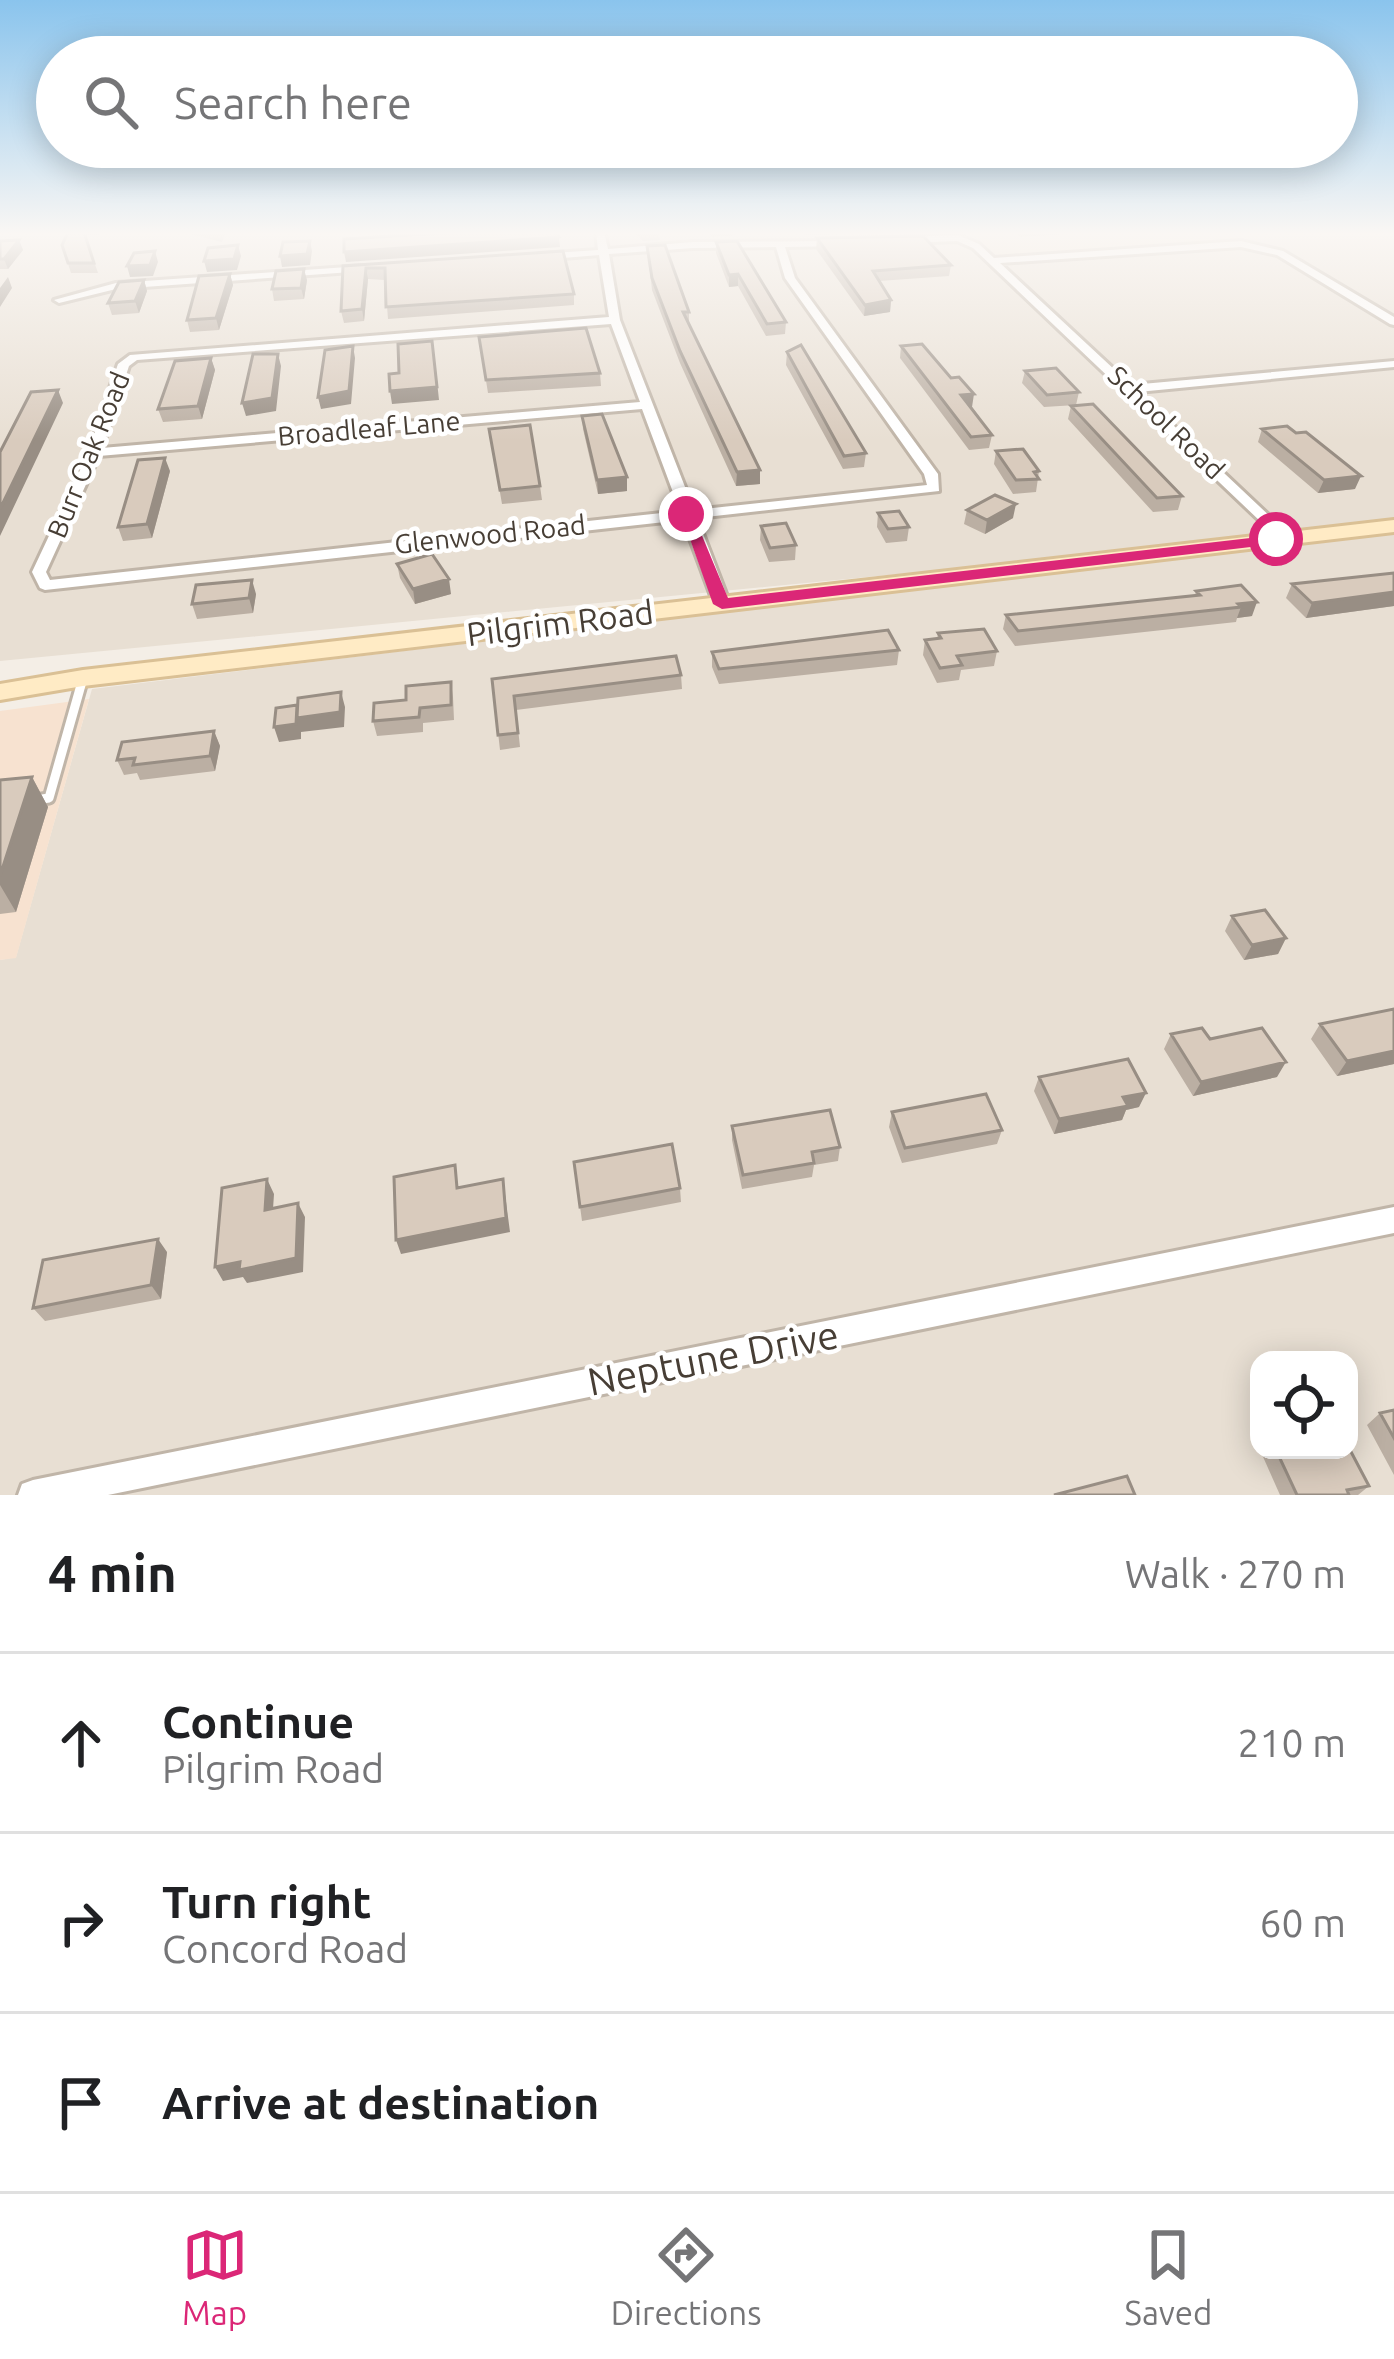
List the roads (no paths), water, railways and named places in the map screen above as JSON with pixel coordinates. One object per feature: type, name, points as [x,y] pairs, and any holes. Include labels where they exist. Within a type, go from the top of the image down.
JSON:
[{"type":"street","points":[[612,302],[645,405],[722,604]]},
{"type":"street","name":"Glenwood Road","points":[[39,572],[44,585],[71,585],[113,576],[934,488],[931,474],[807,302]]},
{"type":"street","name":"School Road","points":[[1037,302],[1286,538]]},
{"type":"street","points":[[1361,302],[1394,322]]},
{"type":"street","name":"Burr Oak Road","points":[[39,572],[94,453],[124,364],[152,354],[614,320]]},
{"type":"street","points":[[1130,388],[1394,364]]},
{"type":"street","name":"Broadleaf Lane","points":[[94,453],[645,405]]},
{"type":"street","name":"Pilgrim Road","points":[[0,692],[83,678],[1394,526]]},
{"type":"street","name":"Pilgrim Road","points":[[0,681],[83,678]]},
{"type":"street","name":"Neptune Drive","points":[[33,1495],[1394,1220]]},
{"type":"lane","points":[[16,802],[49,798],[83,678]]}]
